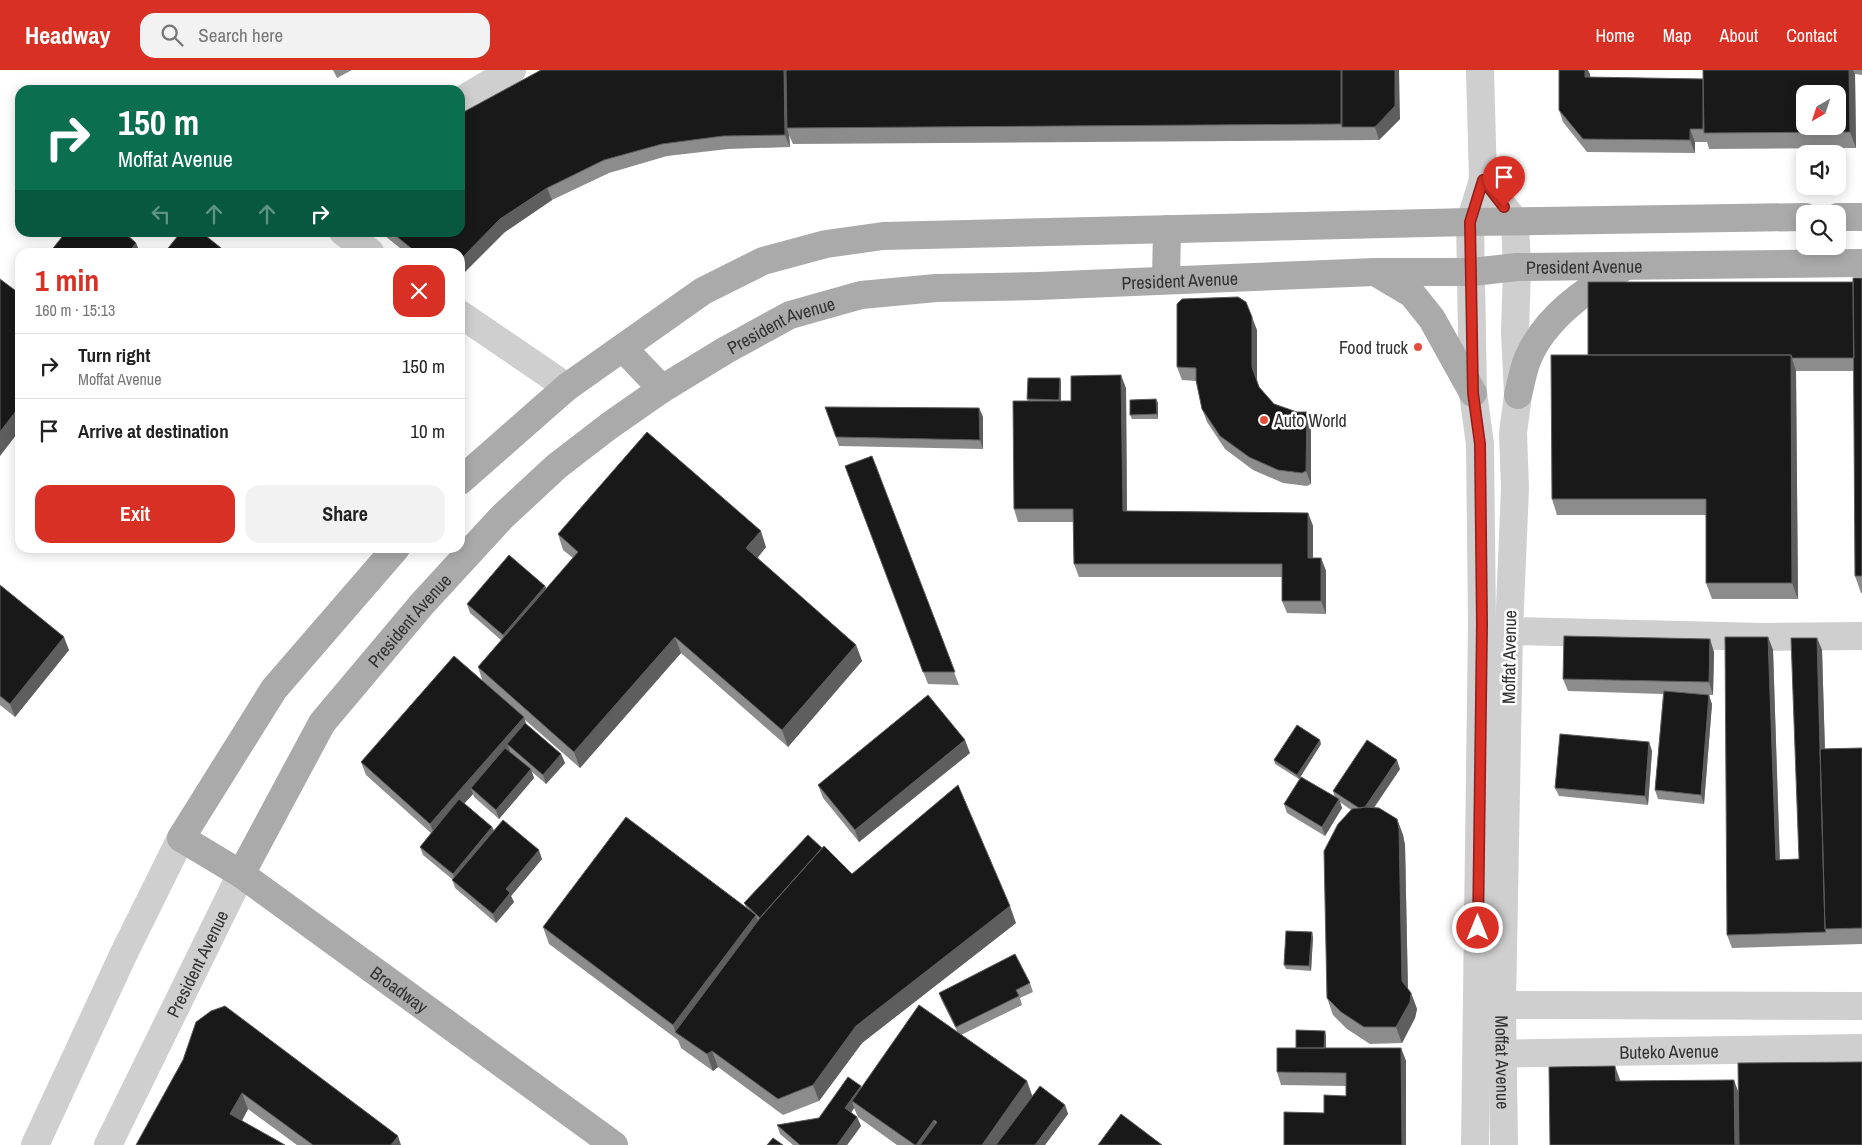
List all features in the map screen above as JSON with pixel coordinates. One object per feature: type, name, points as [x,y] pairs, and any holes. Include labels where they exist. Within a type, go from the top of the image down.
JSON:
[{"type":"main road","points":[[1846,217],[1862,217]]},
{"type":"main road","points":[[465,477],[567,387],[703,291],[763,261],[826,244],[883,236],[1515,221],[1796,218]]},
{"type":"main road","points":[[1166,280],[1167,229]]},
{"type":"main road","name":"President Avenue","points":[[241,874],[322,723],[422,604],[502,517],[557,466],[662,389],[726,350],[790,315],[861,295],[936,288],[1038,286],[1375,272],[1472,272],[1517,267],[1862,264]]},
{"type":"main road","points":[[1518,395],[1528,358],[1542,334],[1566,308],[1590,287],[1626,266]]},
{"type":"main road","points":[[1375,272],[1412,294],[1432,318],[1473,393]]},
{"type":"main road","points":[[623,348],[662,389]]},
{"type":"main road","points":[[181,838],[274,689],[392,553]]},
{"type":"main road","name":"Broadway","points":[[181,838],[241,874],[614,1145]]},
{"type":"street","points":[[465,98],[512,70]]},
{"type":"street","name":"Moffat Avenue","points":[[1480,70],[1483,180],[1470,222],[1473,393],[1480,444],[1490,1005]]},
{"type":"street","points":[[1483,180],[1515,221]]},
{"type":"street","name":"Moffat Avenue","points":[[1475,1145],[1489,1054],[1509,631],[1515,488],[1513,433],[1518,395],[1515,333],[1517,267],[1515,221]]},
{"type":"street","points":[[350,237],[365,248]]},
{"type":"street","points":[[465,317],[567,387]]},
{"type":"street","points":[[1509,631],[1765,638],[1862,636]]},
{"type":"street","points":[[35,1145],[125,951],[181,838]]},
{"type":"street","name":"President Avenue","points":[[108,1145],[241,874]]},
{"type":"street","points":[[1490,1005],[1862,1006]]},
{"type":"street","name":"Buteko Avenue","points":[[1489,1054],[1862,1048]]},
{"type":"street","name":"Moffat Avenue","points":[[1489,1054],[1504,1145]]},
{"type":"building","points":[[541,70],[784,70],[785,135],[723,136],[662,144],[604,160],[547,188],[500,219],[465,255],[465,248],[411,248],[397,237],[465,237],[465,111]]},
{"type":"building","points":[[786,70],[1341,70],[1341,124],[787,128]]},
{"type":"building","points":[[1342,70],[1395,70],[1395,106],[1375,127],[1342,127]]},
{"type":"building","points":[[1559,70],[1585,70],[1585,77],[1703,79],[1703,129],[1690,129],[1690,140],[1583,139],[1559,110]]},
{"type":"building","points":[[1703,70],[1849,70],[1850,132],[1846,132],[1846,85],[1796,85],[1796,132],[1704,133]]},
{"type":"building","points":[[62,237],[129,237],[136,243],[132,248],[53,248]]},
{"type":"building","points":[[177,237],[207,237],[221,248],[168,248]]},
{"type":"building","points":[[1853,278],[1862,278],[1862,576],[1855,576]]},
{"type":"building","points":[[0,279],[15,290],[15,412],[0,432]]},
{"type":"building","points":[[1588,282],[1853,282],[1854,358],[1792,358],[1791,355],[1588,355]]},
{"type":"building","points":[[1238,297],[1246,302],[1252,317],[1252,367],[1259,387],[1274,404],[1297,412],[1307,412],[1306,471],[1302,473],[1278,470],[1249,457],[1220,436],[1202,409],[1196,380],[1196,368],[1177,367],[1177,304],[1182,299]]},
{"type":"building","points":[[1551,355],[1791,355],[1792,583],[1706,583],[1706,499],[1552,499]]},
{"type":"building","points":[[1121,375],[1123,511],[1308,513],[1308,558],[1321,558],[1321,601],[1282,601],[1282,564],[1074,564],[1073,509],[1014,509],[1013,401],[1071,401],[1071,376]]},
{"type":"building","points":[[1028,378],[1060,378],[1059,400],[1027,399]]},
{"type":"building","points":[[1156,399],[1157,414],[1130,415],[1130,400]]},
{"type":"building","points":[[825,407],[979,408],[980,440],[836,437]]},
{"type":"building","points":[[647,432],[761,531],[746,548],[856,645],[782,730],[675,637],[574,752],[478,667],[578,552],[558,534]]},
{"type":"building","points":[[872,456],[955,672],[923,672],[845,466]]},
{"type":"building","points":[[509,555],[545,586],[503,635],[467,604]]},
{"type":"building","points":[[0,585],[64,637],[10,704],[0,696]]},
{"type":"building","points":[[1564,636],[1710,639],[1709,682],[1563,679]]},
{"type":"building","points":[[1725,637],[1768,637],[1776,860],[1799,859],[1791,638],[1817,638],[1826,932],[1727,935]]},
{"type":"building","points":[[454,656],[524,717],[430,824],[361,762]]},
{"type":"building","points":[[1664,691],[1709,695],[1701,795],[1655,790]]},
{"type":"building","points":[[928,695],[965,740],[855,830],[818,785]]},
{"type":"building","points":[[525,723],[561,754],[543,775],[507,744]]},
{"type":"building","points":[[1297,725],[1320,740],[1297,775],[1274,760]]},
{"type":"building","points":[[1560,734],[1649,742],[1645,796],[1555,788]]},
{"type":"building","points":[[1367,740],[1397,760],[1365,807],[1359,808],[1333,791]]},
{"type":"building","points":[[505,748],[531,769],[496,810],[471,788]]},
{"type":"building","points":[[1862,748],[1862,928],[1825,929],[1820,749]]},
{"type":"building","points":[[1301,777],[1339,799],[1322,827],[1284,804]]},
{"type":"building","points":[[958,785],[1010,906],[856,1026],[813,1085],[778,1099],[712,1051],[707,1054],[675,1032],[763,914],[824,846],[852,874]]},
{"type":"building","points":[[459,799],[492,827],[453,874],[420,847]]},
{"type":"building","points":[[1365,807],[1379,808],[1397,819],[1399,829],[1402,981],[1411,993],[1410,1002],[1396,1027],[1364,1027],[1341,1012],[1327,998],[1324,851],[1338,824],[1352,809]]},
{"type":"building","points":[[626,817],[756,915],[673,1025],[543,927]]},
{"type":"building","points":[[503,820],[539,850],[506,889],[510,893],[493,914],[452,880]]},
{"type":"building","points":[[808,835],[822,848],[760,918],[744,903]]},
{"type":"building","points":[[1286,931],[1312,932],[1309,966],[1284,965]]},
{"type":"building","points":[[1015,954],[1030,983],[1016,990],[1019,996],[956,1027],[939,993]]},
{"type":"building","points":[[919,1005],[1027,1081],[982,1145],[920,1145],[937,1122],[934,1120],[915,1145],[852,1101]]},
{"type":"building","points":[[225,1006],[398,1136],[391,1145],[313,1145],[242,1093],[230,1114],[285,1145],[136,1145],[183,1060],[196,1022],[211,1011]]},
{"type":"building","points":[[1296,1030],[1325,1031],[1324,1048],[1296,1048]]},
{"type":"building","points":[[1277,1048],[1401,1048],[1402,1145],[1284,1145],[1284,1112],[1324,1113],[1324,1095],[1346,1096],[1346,1073],[1277,1072]]},
{"type":"building","points":[[1862,1062],[1862,1145],[1739,1145],[1738,1063]]},
{"type":"building","points":[[1615,1066],[1616,1081],[1734,1080],[1735,1145],[1550,1145],[1549,1067]]},
{"type":"building","points":[[848,1077],[861,1086],[845,1108],[857,1117],[837,1145],[800,1145],[777,1125],[819,1118]]},
{"type":"building","points":[[1040,1086],[1065,1105],[1035,1145],[996,1145]]},
{"type":"building","points":[[1121,1114],[1162,1145],[1098,1145]]},
{"type":"building","points":[[773,1138],[783,1145],[767,1145]]},
{"type":"place","name":"Food truck","points":[[1418,347]]},
{"type":"place","name":"Auto World","points":[[1264,420]]},
{"type":"route","points":[[1478,928],[1482,624],[1480,444],[1473,393],[1470,222],[1483,180],[1504,207]]}]
